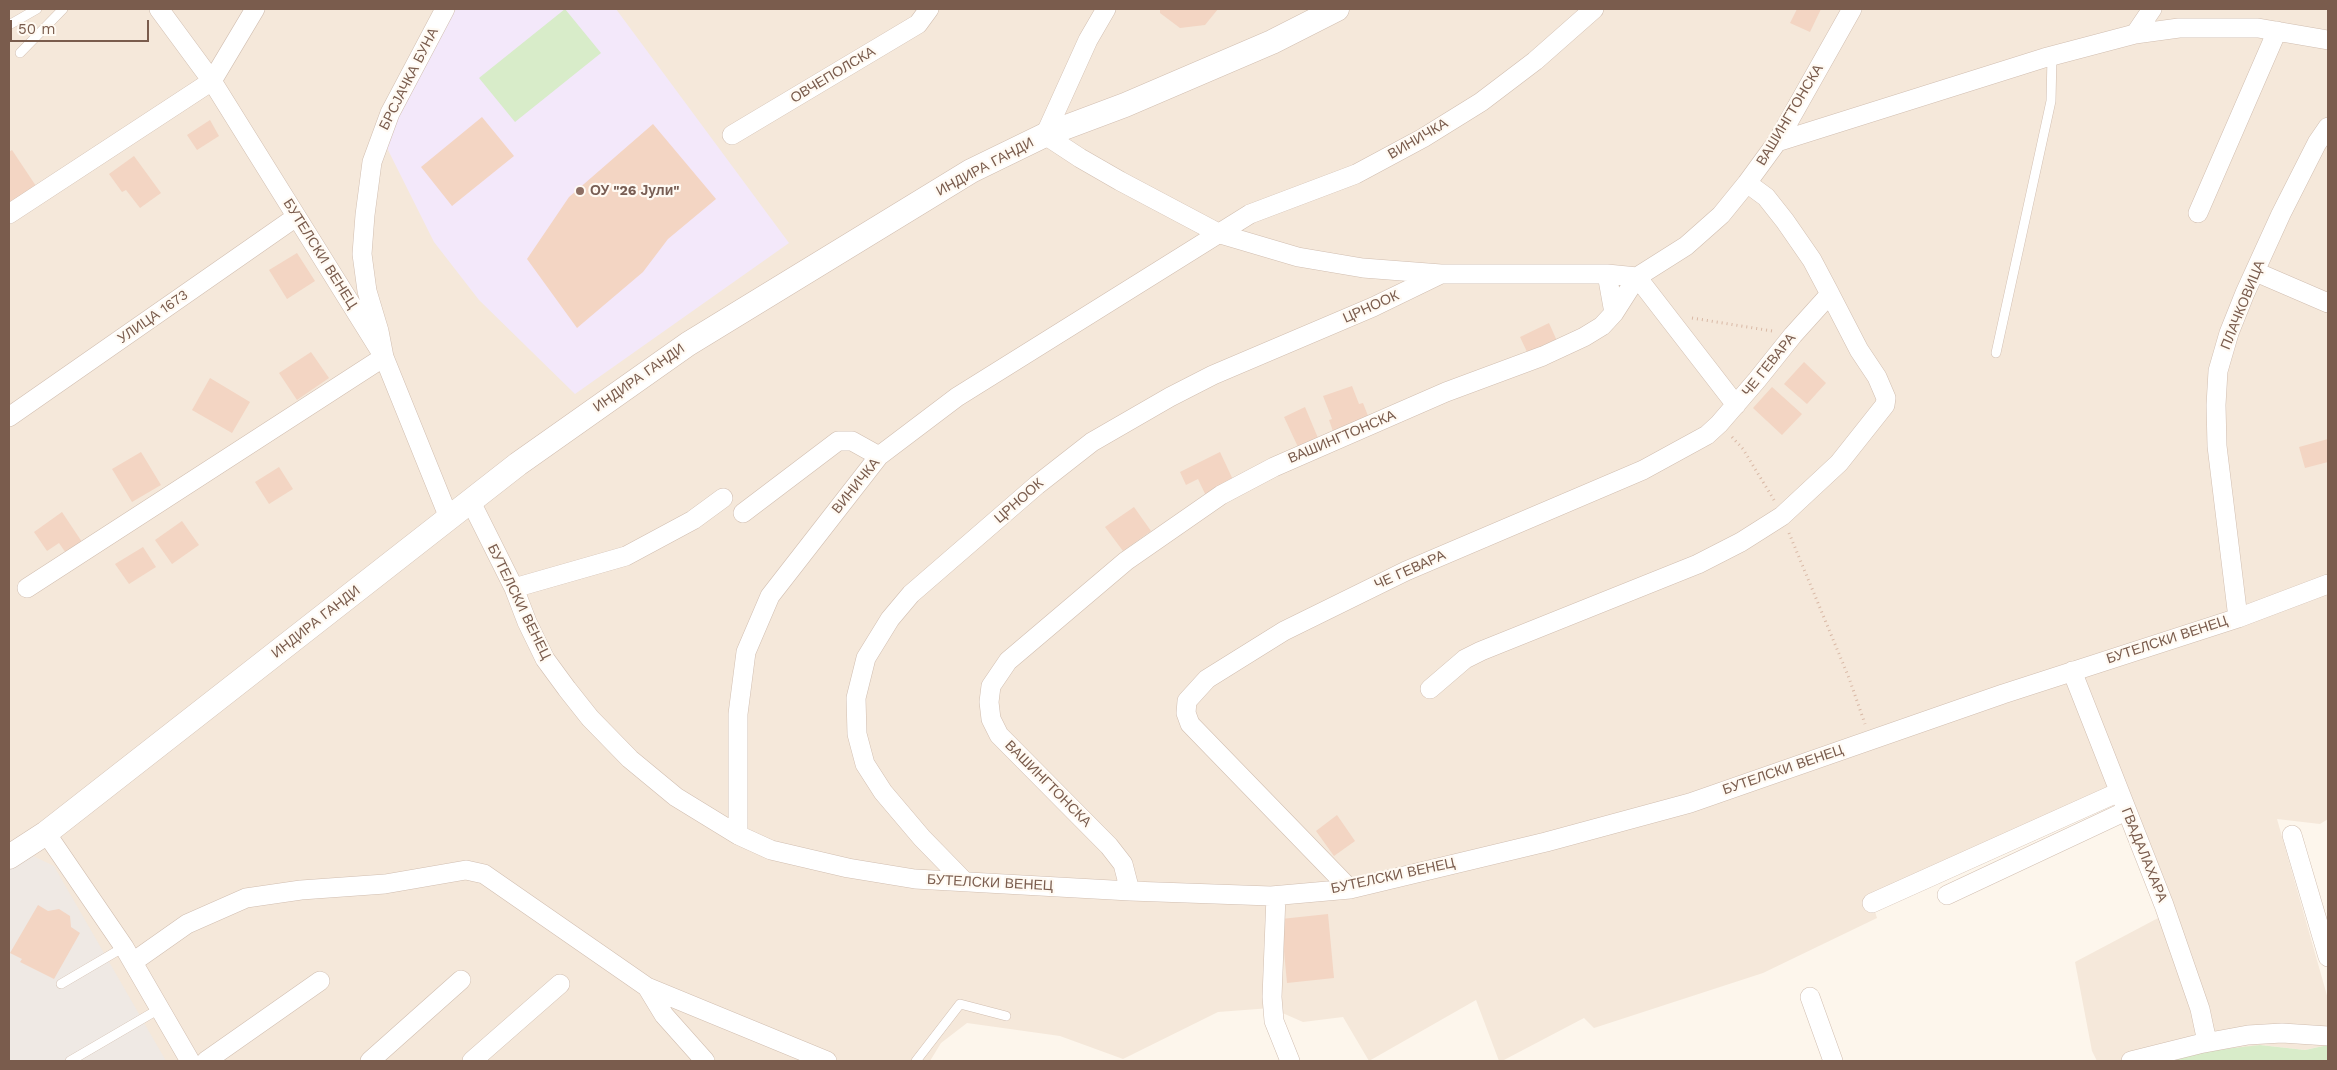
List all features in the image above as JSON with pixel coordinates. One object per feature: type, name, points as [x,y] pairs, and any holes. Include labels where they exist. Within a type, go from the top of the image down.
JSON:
[{"type":"street","name":"БУТЕЛСКИ ВЕНЕЦ","points":[[159,9],[212,81],[384,357],[449,518]]},
{"type":"street","points":[[9,214],[212,81],[255,9]]},
{"type":"street","name":"БРСЈАЧКА БУНА","points":[[384,357],[379,331],[367,291],[362,254],[364,215],[372,162],[390,113],[445,9]]},
{"type":"street","name":"ОВЧЕПОЛСКА","points":[[732,136],[918,24],[929,9]]},
{"type":"street","points":[[1106,9],[1088,40],[1045,135],[1112,177],[1220,234],[1298,257],[1363,268],[1441,274],[1607,274],[1637,277],[1736,405]]},
{"type":"street","name":"ИНДИРА ГАНДИ","points":[[9,857],[46,832],[518,464],[688,344],[971,172],[1045,135],[1125,105],[1272,42],[1337,9]]},
{"type":"street","name":"ВИНИЧКА","points":[[738,835],[738,714],[746,652],[770,596],[879,456],[957,397],[1250,214],[1356,174],[1423,138],[1481,102],[1535,61],[1594,9]]},
{"type":"street","name":"ВАШИНГТОНСКА","points":[[1130,891],[1123,864],[1110,846],[999,735],[991,719],[989,702],[991,686],[1008,661],[1126,561],[1221,495],[1274,467],[1446,392],[1543,356],[1584,337],[1602,326],[1614,313],[1637,277],[1686,246],[1721,215],[1747,183],[1777,142],[1852,9]]},
{"type":"street","points":[[2135,34],[2152,9]]},
{"type":"street","points":[[1777,142],[2052,56],[2135,34],[2179,28],[2258,28],[2328,40]]},
{"type":"street","points":[[2198,213],[2277,31]]},
{"type":"street","name":"ПЛАЧКОВИЦА","points":[[2238,618],[2217,446],[2216,405],[2218,371],[2227,340],[2245,293],[2281,214],[2317,143],[2328,127]]},
{"type":"street","points":[[1430,690],[1466,659],[1482,650],[1698,564],[1741,542],[1782,516],[1839,463],[1885,405],[1886,398],[1882,387],[1850,334],[1812,260],[1786,221],[1766,197],[1747,183]]},
{"type":"street","name":"УЛИЦА 1673","points":[[9,416],[296,217]]},
{"type":"street","points":[[2256,272],[2328,303]]},
{"type":"street","name":"ЦРНООК","points":[[963,880],[922,838],[884,792],[865,764],[857,734],[856,698],[866,658],[890,618],[919,588],[1037,485],[1092,442],[1170,397],[1213,375],[1373,307],[1441,274]]},
{"type":"street","points":[[1607,274],[1614,313]]},
{"type":"street","name":"ЧЕ ГЕВАРА","points":[[1350,888],[1190,724],[1186,713],[1187,701],[1207,679],[1284,631],[1406,571],[1643,470],[1707,435],[1736,405],[1793,335],[1830,294]]},
{"type":"street","points":[[27,588],[384,357]]},
{"type":"street","points":[[743,513],[827,447],[838,441],[852,441],[879,456]]},
{"type":"street","points":[[514,588],[626,556],[693,520],[723,498]]},
{"type":"street","name":"БУТЕЛСКИ ВЕНЕЦ","points":[[471,502],[514,588],[527,622],[545,659],[590,718],[630,758],[676,797],[738,835],[771,850],[848,868],[915,878],[1130,891],[1276,896],[1350,888],[1546,842],[1690,803],[2072,671],[2238,618],[2328,584]]},
{"type":"street","name":"ГВАДАЛАХАРА","points":[[2072,671],[2164,904],[2200,1009],[2207,1042]]},
{"type":"street","points":[[1872,903],[2119,792]]},
{"type":"street","points":[[1946,895],[2126,811]]},
{"type":"street","points":[[46,832],[128,955],[190,1061]]},
{"type":"street","points":[[2292,836],[2328,957]]},
{"type":"street","points":[[128,955],[186,924],[246,898],[301,890],[385,884],[466,870],[484,874],[647,988],[827,1061]]},
{"type":"street","points":[[1276,896],[1272,997],[1274,1021],[1290,1061]]},
{"type":"street","points":[[206,1061],[320,980]]},
{"type":"street","points":[[370,1061],[461,980]]},
{"type":"street","points":[[472,1061],[560,984]]},
{"type":"street","points":[[647,988],[664,1015],[705,1061]]},
{"type":"street","points":[[1810,997],[1833,1061]]},
{"type":"street","points":[[2131,1061],[2207,1042],[2265,1033],[2328,1036]]},
{"type":"lane","points":[[9,25],[37,9]]},
{"type":"lane","points":[[20,53],[63,9]]},
{"type":"lane","points":[[1996,353],[2051,101],[2052,56]]},
{"type":"lane","points":[[61,984],[128,955]]},
{"type":"lane","points":[[916,1061],[960,1004],[1006,1016]]},
{"type":"lane","points":[[70,1061],[159,1009]]},
{"type":"path","points":[[1664,313],[1793,335]]},
{"type":"path","points":[[1719,424],[1744,449],[1782,516],[1849,678],[1870,740]]},
{"type":"shaded area","points":[[9,9],[2328,9],[2328,819],[2320,824],[2277,819],[2328,999],[2328,1045],[2305,1050],[2260,1045],[2167,1061],[2097,1061],[2092,1051],[2075,962],[2160,917],[2114,798],[1870,896],[1877,918],[1763,973],[1594,1028],[1584,1018],[1502,1061],[1499,1061],[1476,1000],[1369,1061],[1343,1017],[1303,1022],[1271,1008],[1218,1012],[1123,1059],[1060,1036],[967,1023],[941,1043],[930,1061],[9,1061]]},
{"type":"shaded area","name":"ОУ \"26 Јули\"","points":[[456,9],[616,9],[789,243],[575,394],[479,300],[434,242],[383,140],[436,37]]},
{"type":"shaded area","points":[[29,854],[54,866],[166,1061],[9,1061],[9,866]]},
{"type":"green space","points":[[565,9],[601,53],[515,122],[479,78]]},
{"type":"green space","points":[[2260,1045],[2305,1050],[2328,1045],[2328,1061],[2167,1061],[2207,1051]]},
{"type":"building","points":[[1160,9],[1218,9],[1205,25],[1180,28],[1160,13]]},
{"type":"building","points":[[1797,9],[1821,9],[1810,32],[1790,23]]},
{"type":"building","points":[[482,117],[514,156],[452,206],[421,167]]},
{"type":"building","points":[[210,120],[219,136],[197,150],[187,135]]},
{"type":"building","points":[[653,124],[716,199],[668,239],[643,272],[577,328],[527,259],[569,197]]},
{"type":"building","points":[[12,150],[36,186],[9,204],[9,152]]},
{"type":"building","points":[[134,156],[161,193],[140,208],[126,190],[122,192],[109,174]]},
{"type":"building","points":[[297,253],[315,281],[287,299],[269,270]]},
{"type":"building","points":[[1549,323],[1557,341],[1528,354],[1520,337]]},
{"type":"building","points":[[311,352],[329,378],[297,400],[279,373]]},
{"type":"building","points":[[1804,362],[1826,383],[1807,404],[1784,384]]},
{"type":"building","points":[[210,378],[250,402],[232,433],[192,410]]},
{"type":"building","points":[[1352,386],[1359,404],[1363,403],[1370,421],[1334,434],[1329,420],[1332,419],[1323,396]]},
{"type":"building","points":[[1772,387],[1802,414],[1782,435],[1753,408]]},
{"type":"building","points":[[1305,407],[1318,438],[1298,447],[1284,417]]},
{"type":"building","points":[[2328,439],[2328,462],[2305,468],[2299,447]]},
{"type":"building","points":[[141,452],[161,485],[132,502],[112,469]]},
{"type":"building","points":[[1220,452],[1235,484],[1207,498],[1198,479],[1186,485],[1180,472]]},
{"type":"building","points":[[279,467],[293,489],[269,504],[255,482]]},
{"type":"building","points":[[1134,507],[1151,531],[1123,551],[1105,527]]},
{"type":"building","points":[[62,512],[86,548],[70,559],[59,543],[47,551],[34,532]]},
{"type":"building","points":[[182,521],[199,545],[172,564],[155,540]]},
{"type":"building","points":[[143,547],[156,567],[129,584],[115,564]]},
{"type":"building","points":[[1337,815],[1355,841],[1334,856],[1316,831]]},
{"type":"building","points":[[38,905],[48,911],[59,909],[70,916],[71,927],[80,933],[54,979],[20,962],[22,959],[10,953]]},
{"type":"building","points":[[1328,914],[1334,978],[1287,983],[1281,919]]},
{"type":"place","name":"ОУ \"26 Јули\"","points":[[580,191]]}]
